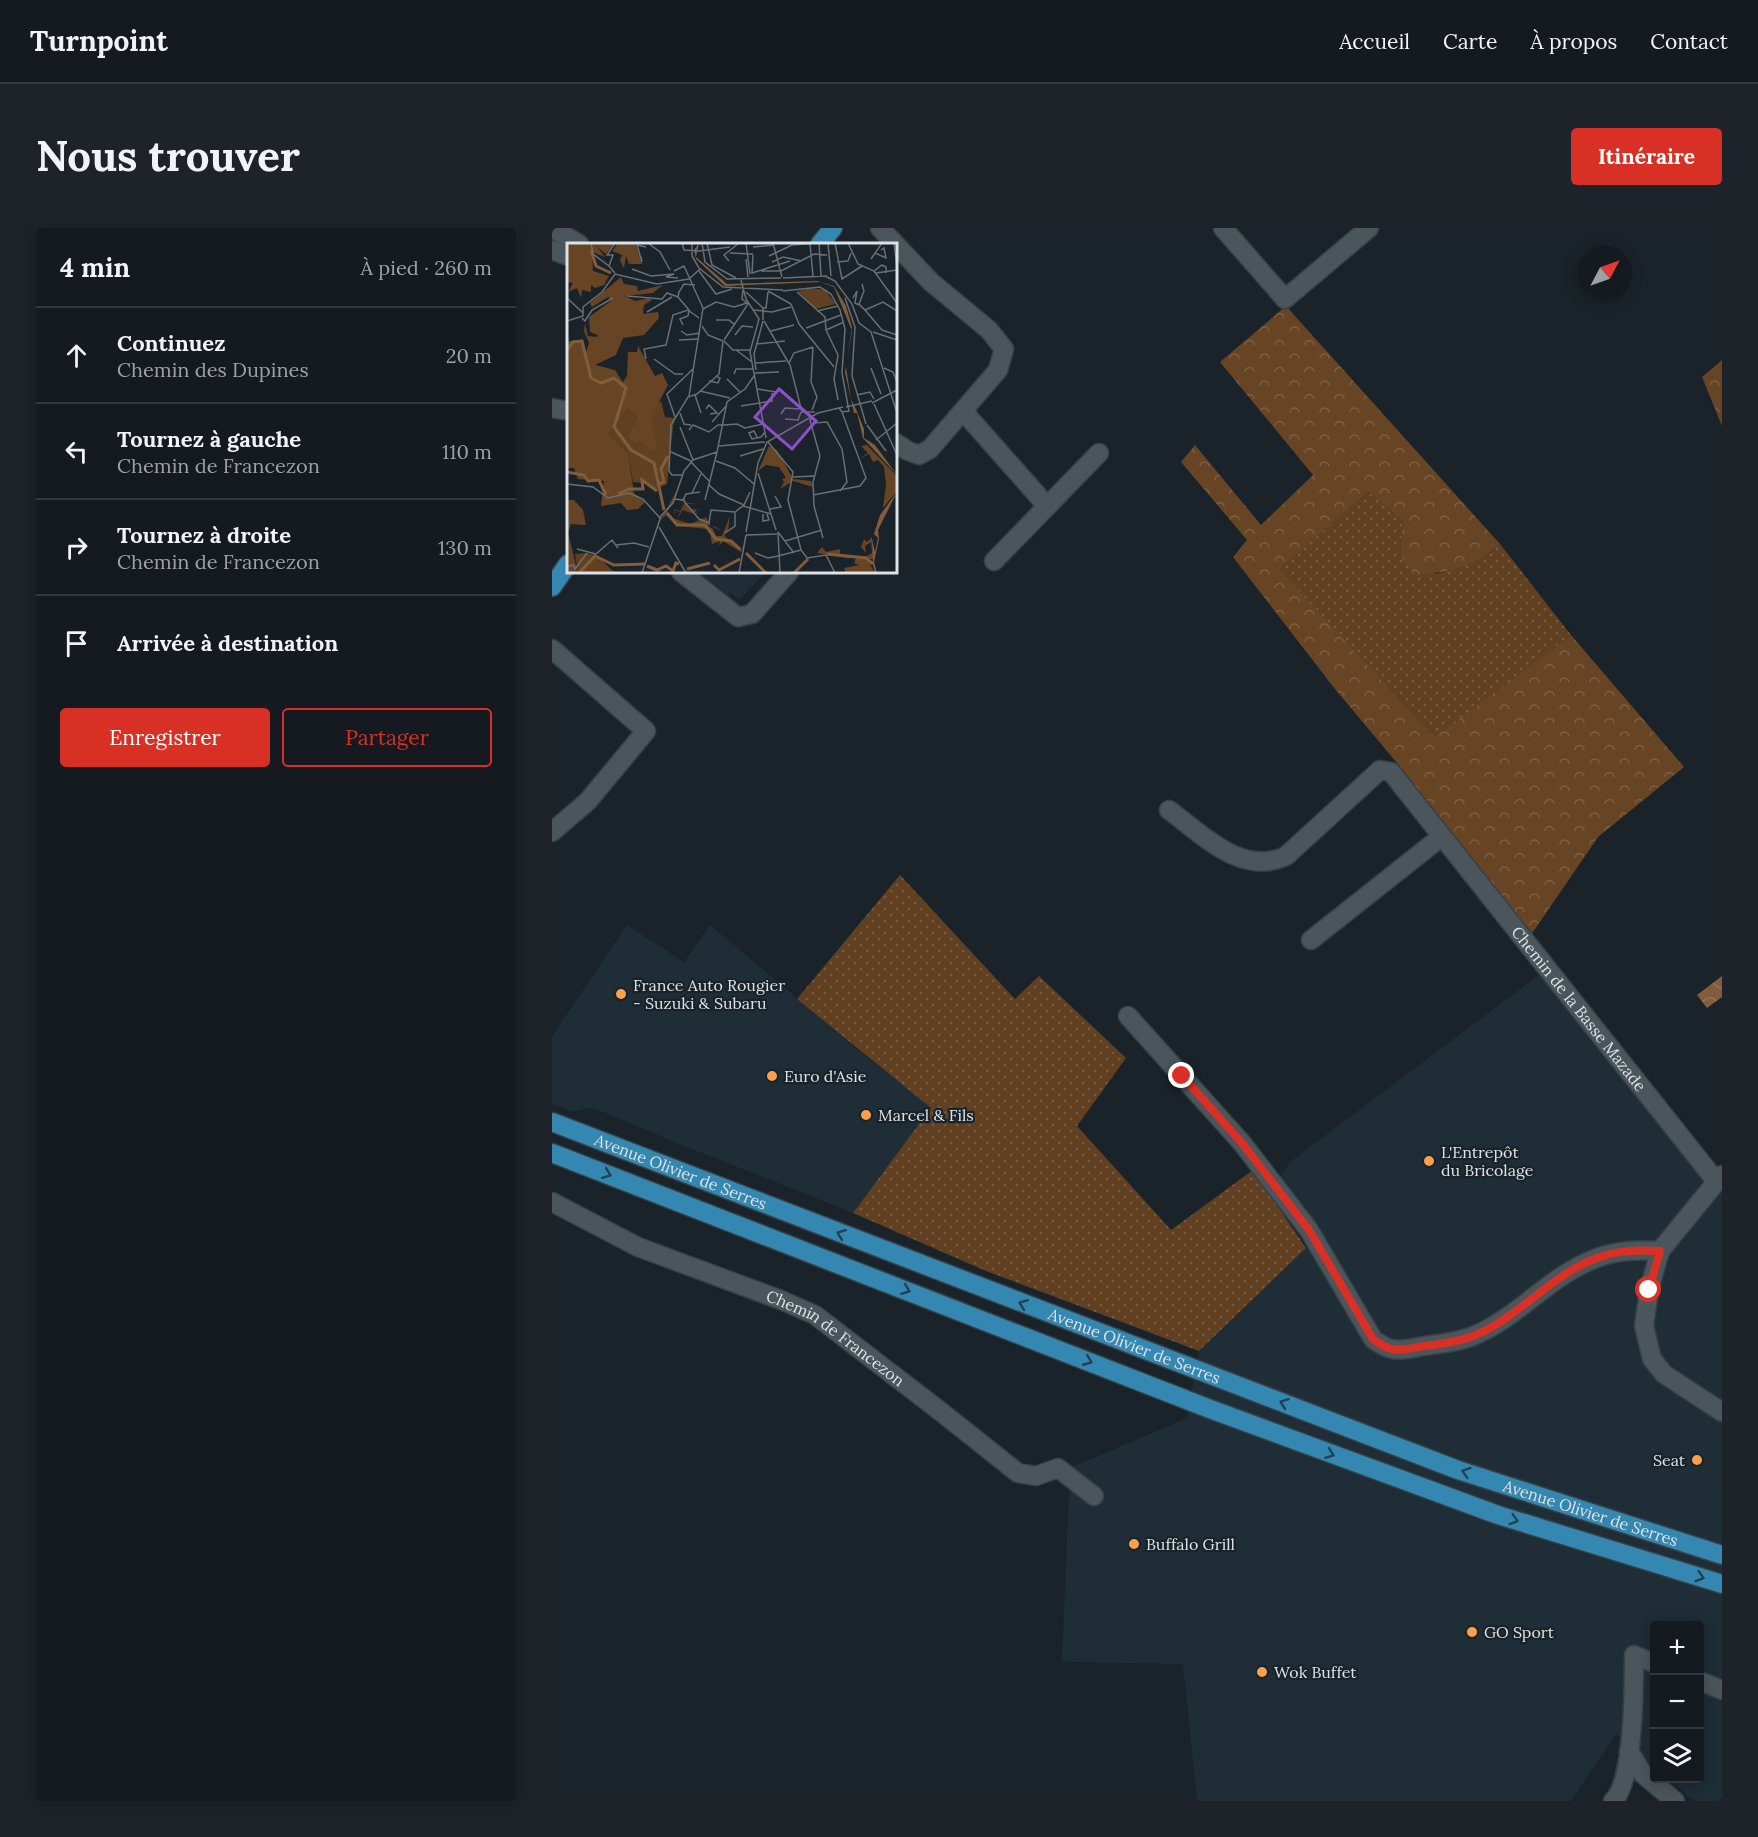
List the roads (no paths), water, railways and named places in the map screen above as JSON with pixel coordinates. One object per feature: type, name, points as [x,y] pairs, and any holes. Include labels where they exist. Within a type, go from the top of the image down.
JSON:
[{"type":"main road","points":[[821,243],[833,228]]},
{"type":"main road","points":[[552,587],[567,565]]},
{"type":"main road","name":"Avenue Olivier de Serres","points":[[552,1122],[1458,1470],[1722,1555]]},
{"type":"main road","name":"Avenue Olivier de Serres","points":[[552,1153],[1210,1409],[1498,1515],[1722,1584]]},
{"type":"street","points":[[552,228],[577,243]]},
{"type":"street","points":[[880,228],[894,243]]},
{"type":"street","points":[[1223,228],[1285,299],[1369,228]]},
{"type":"street","points":[[897,246],[931,282],[989,330],[1004,349],[998,370],[930,449],[919,455],[897,444]]},
{"type":"street","points":[[552,250],[567,256]]},
{"type":"street","points":[[963,411],[1047,506]]},
{"type":"street","points":[[994,561],[1099,453]]},
{"type":"street","points":[[682,573],[738,617],[752,614],[788,573]]},
{"type":"street","points":[[552,649],[646,730],[588,801],[552,832]]},
{"type":"street","name":"Chemin de la Basse Mazade","points":[[1170,810],[1232,855],[1257,862],[1275,861],[1286,856],[1380,770],[1391,772],[1441,837],[1719,1178]]},
{"type":"street","points":[[1311,940],[1441,837]]},
{"type":"street","points":[[1128,1016],[1256,1160],[1309,1230],[1373,1339],[1383,1347],[1396,1351],[1472,1337],[1498,1322],[1565,1274],[1596,1258],[1625,1250],[1660,1251]]},
{"type":"street","points":[[1719,1178],[1660,1251],[1649,1290],[1644,1326],[1652,1359],[1664,1374],[1722,1412]]},
{"type":"street","name":"Chemin de Francezon","points":[[552,1202],[638,1247],[815,1315],[1018,1473],[1036,1476],[1058,1468],[1094,1496]]},
{"type":"street","points":[[1613,1801],[1619,1796],[1629,1751],[1634,1690],[1634,1654],[1650,1661]]},
{"type":"street","points":[[1704,1683],[1722,1690]]},
{"type":"street","points":[[1629,1751],[1643,1774],[1675,1801]]},
{"type":"water","points":[[1722,976],[1722,997],[1707,1008],[1697,995]]},
{"type":"place","name":"France Auto Rougier - Suzuki & Subaru","points":[[621,994]]},
{"type":"place","name":"Euro d'Asie","points":[[772,1076]]},
{"type":"place","name":"Marcel & Fils","points":[[866,1115]]},
{"type":"place","name":"L'Entrepôt du Bricolage","points":[[1429,1161]]},
{"type":"place","name":"Seat","points":[[1697,1460]]},
{"type":"place","name":"Buffalo Grill","points":[[1134,1544]]},
{"type":"place","name":"GO Sport","points":[[1472,1632]]},
{"type":"place","name":"Wok Buffet","points":[[1262,1672]]}]
